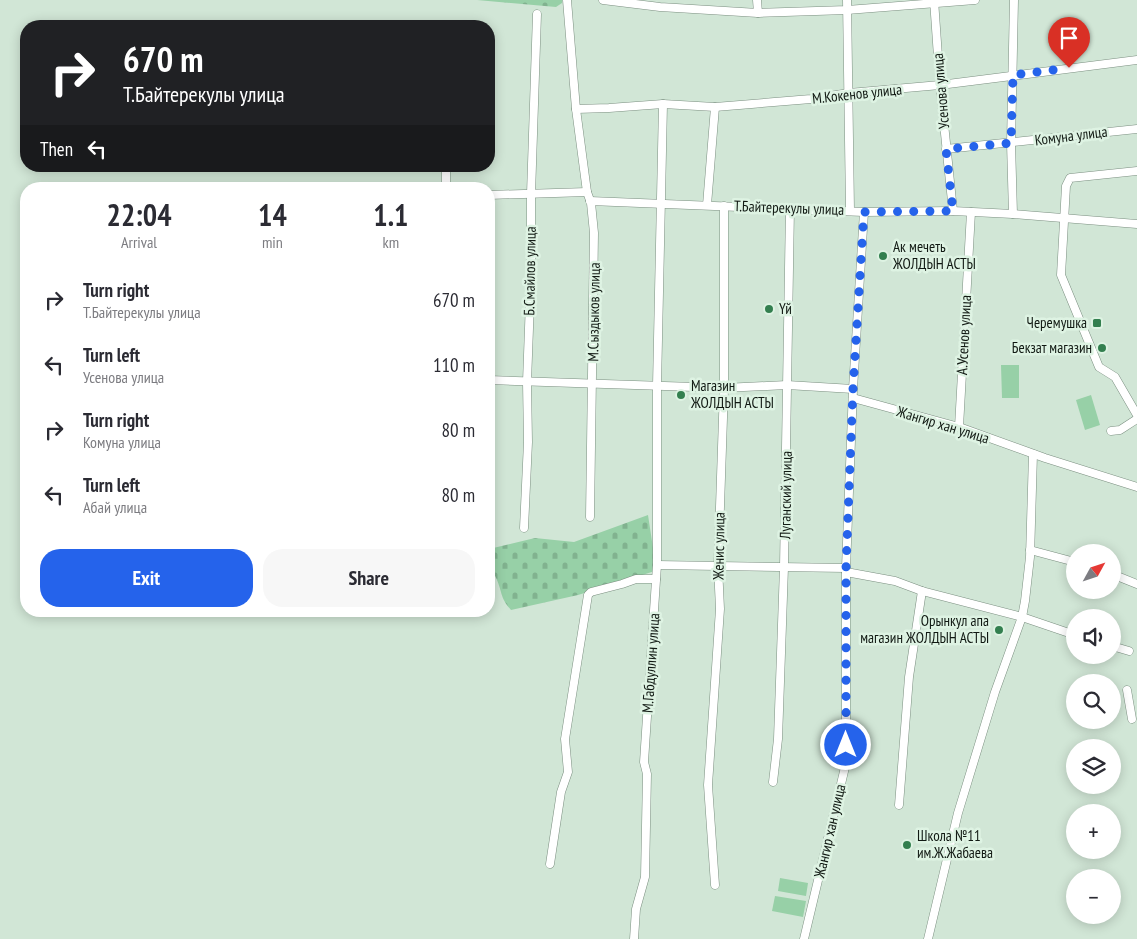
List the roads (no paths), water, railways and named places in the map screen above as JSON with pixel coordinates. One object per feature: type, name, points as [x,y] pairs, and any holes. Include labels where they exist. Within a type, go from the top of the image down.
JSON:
[{"type":"street","name":"М.Сыздыков улица","points":[[567,0],[576,109],[594,234],[590,517]]},
{"type":"street","points":[[603,0],[660,7],[758,12],[847,10],[934,1],[975,0]]},
{"type":"street","points":[[757,0],[758,12]]},
{"type":"street","points":[[847,0],[850,210]]},
{"type":"street","points":[[1012,214],[1011,143],[1014,0]]},
{"type":"street","name":"Усенова улица","points":[[934,1],[940,85],[953,211]]},
{"type":"street","name":"Б.Смайлов улица","points":[[524,528],[528,442],[527,382],[532,274],[531,194],[537,14]]},
{"type":"street","name":"М.Кокенов улица","points":[[576,109],[663,104],[715,106],[811,99],[1137,60]]},
{"type":"street","name":"М.Габдуллин улица","points":[[634,939],[636,909],[645,877],[647,774],[644,762],[657,565],[657,386],[663,104]]},
{"type":"street","points":[[707,205],[715,106]]},
{"type":"street","name":"Комуна улица","points":[[946,149],[1137,129]]},
{"type":"street","points":[[1111,432],[1120,430],[1137,417],[1115,377],[1099,367],[1061,274],[1066,186],[1070,178],[1137,171]]},
{"type":"street","points":[[495,195],[587,192]]},
{"type":"street","name":"Т.Байтерекулы улица","points":[[590,201],[864,212],[953,211],[1137,224]]},
{"type":"street","name":"Женис улица","points":[[714,885],[708,785],[720,609],[718,566],[724,388],[724,206]]},
{"type":"street","name":"Луганский улица","points":[[773,782],[778,739],[784,567],[790,208]]},
{"type":"street","name":"Жангир хан улица","points":[[804,939],[846,763],[846,570],[853,389],[864,212]]},
{"type":"street","name":"А.Усенов улица","points":[[959,427],[971,212]]},
{"type":"street","points":[[495,380],[724,388],[787,385],[853,389]]},
{"type":"street","name":"Жангир хан улица","points":[[853,398],[959,427],[1033,454],[1137,487]]},
{"type":"street","points":[[928,939],[958,813],[995,692],[1022,617],[1030,550],[1033,454]]},
{"type":"street","points":[[1030,550],[1066,560]]},
{"type":"street","points":[[657,565],[846,570],[894,581],[922,591],[1022,617],[1066,632]]},
{"type":"street","points":[[550,864],[561,792],[568,772],[566,739],[588,595],[591,592],[622,584],[636,578],[656,579]]},
{"type":"street","points":[[1121,578],[1137,584]]},
{"type":"street","points":[[899,805],[909,678],[922,591]]},
{"type":"street","points":[[1121,648],[1129,650]]},
{"type":"street","points":[[1127,690],[1132,719]]},
{"type":"place","name":"Ак мечеть ЖОЛДЫН АСТЫ","points":[[883,256]]},
{"type":"place","name":"Үй","points":[[769,309]]},
{"type":"place","name":"Черемушка","points":[[1097,323]]},
{"type":"place","name":"Бекзат магазин","points":[[1102,348]]},
{"type":"place","name":"Магазин ЖОЛДЫН АСТЫ","points":[[681,395]]},
{"type":"place","name":"Орынкул апа магазин ЖОЛДЫН АСТЫ","points":[[999,630]]},
{"type":"place","name":"Школа №11 им.Ж.Жабаева","points":[[907,845]]}]
